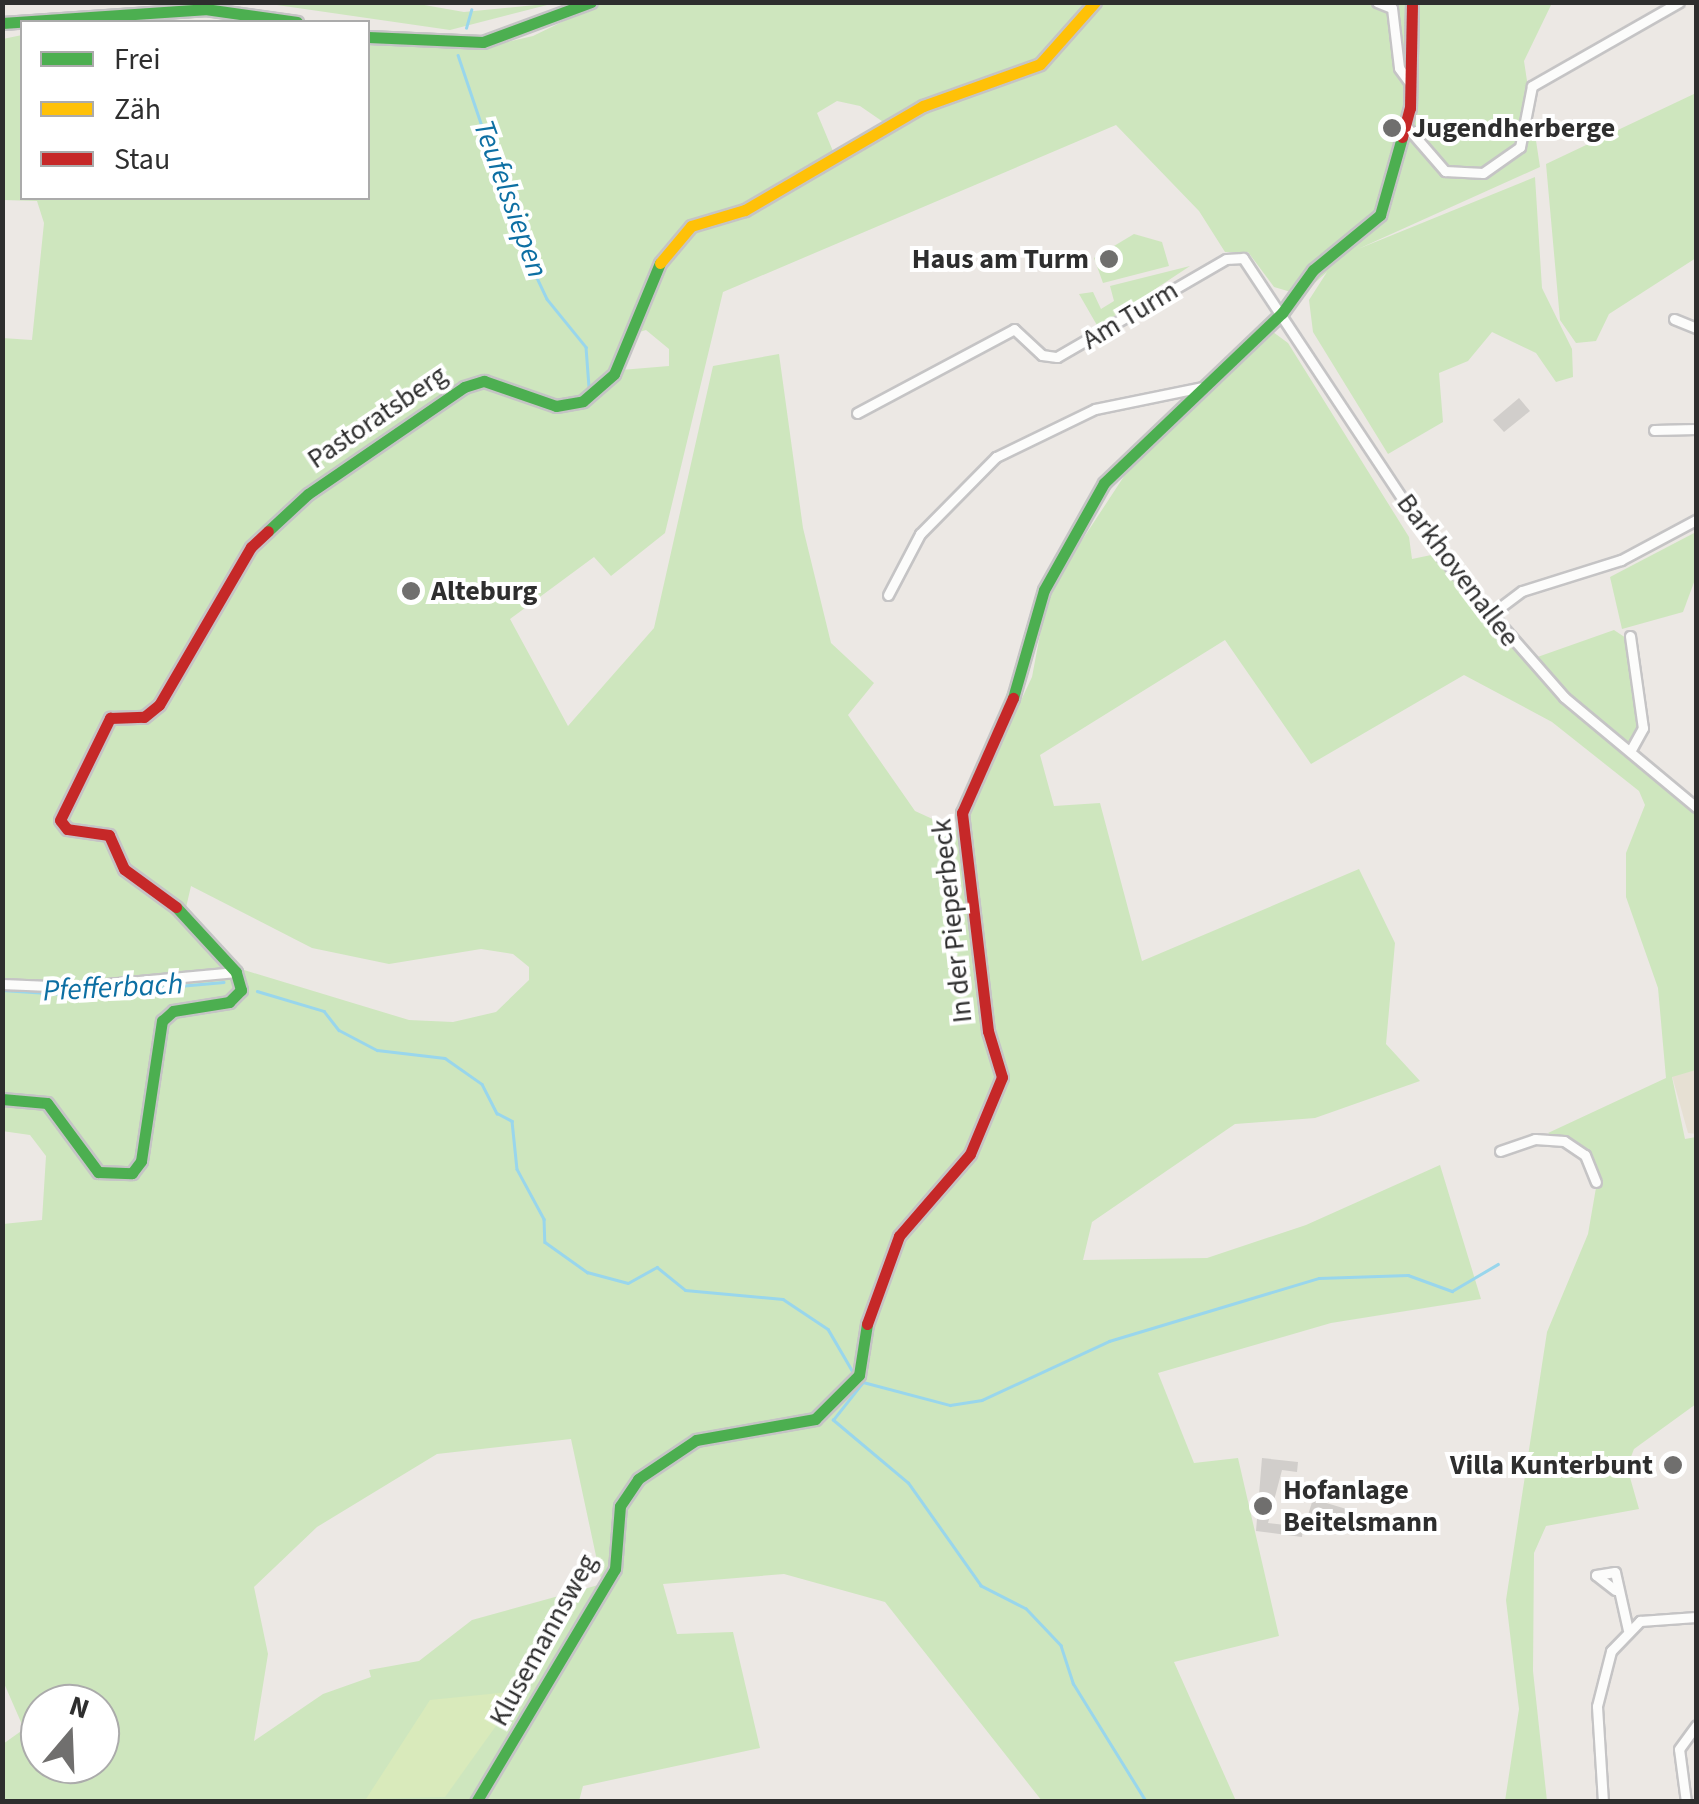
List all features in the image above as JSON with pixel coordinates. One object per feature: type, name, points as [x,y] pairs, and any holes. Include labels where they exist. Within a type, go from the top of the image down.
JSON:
[{"type":"street","points":[[370,36],[483,42],[590,2]]},
{"type":"street","name":"Pastoratsberg","points":[[236,972],[193,935],[172,902],[124,868],[109,835],[68,829],[60,820],[110,718],[144,716],[160,705],[243,556],[308,494],[464,387],[484,381],[556,406],[583,401],[614,374],[656,267],[691,226],[745,210],[923,106],[1040,64],[1095,2]]},
{"type":"street","points":[[1377,2],[1392,8],[1398,68],[1412,85]]},
{"type":"street","name":"In der Pieperbeck","points":[[900,1236],[970,1154],[1002,1077],[986,1011],[966,794],[1022,678],[1044,590],[1104,483],[1282,314],[1312,270],[1380,215],[1406,126],[1412,85],[1412,2]]},
{"type":"street","points":[[1406,126],[1446,171],[1483,174],[1520,147],[1532,86],[1679,2]]},
{"type":"street","points":[[43,20],[205,8],[283,20]]},
{"type":"street","name":"Am Turm","points":[[858,413],[1011,330],[1024,331],[1042,354],[1057,357],[1230,256],[1248,262],[1282,314]]},
{"type":"street","name":"Barkhovenallee","points":[[1282,314],[1423,532],[1490,615],[1564,697],[1692,797],[1696,807]]},
{"type":"street","points":[[1674,319],[1696,328]]},
{"type":"street","points":[[888,595],[920,534],[996,457],[1095,410],[1202,387]]},
{"type":"street","points":[[1654,430],[1696,429]]},
{"type":"street","points":[[1490,615],[1522,591],[1621,560],[1696,520]]},
{"type":"street","points":[[1630,636],[1643,728],[1630,752]]},
{"type":"street","points":[[2,984],[74,986],[236,972],[242,987],[229,1002],[173,1011],[160,1025],[141,1160],[132,1173],[98,1172],[51,1105],[2,1099]]},
{"type":"street","points":[[1500,1151],[1536,1139],[1564,1141],[1585,1155],[1596,1182]]},
{"type":"street","name":"Klusemannsweg","points":[[476,1802],[615,1568],[620,1506],[638,1479],[696,1440],[798,1424],[836,1402],[864,1365],[869,1311],[900,1236]]},
{"type":"street","points":[[1615,1590],[1628,1630]]},
{"type":"street","points":[[1603,1802],[1597,1706],[1606,1662],[1628,1630],[1640,1621],[1696,1617]]},
{"type":"street","points":[[1686,1802],[1679,1750],[1696,1726]]},
{"type":"shaded area","points":[[1696,1070],[1696,1134],[1688,1133],[1672,1076]]},
{"type":"green space","points":[[603,2],[1552,3],[1524,61],[1540,167],[1358,249],[1535,177],[1542,288],[1572,349],[1573,377],[1556,382],[1536,353],[1492,332],[1468,361],[1439,373],[1443,422],[1388,454],[1313,332],[1309,300],[1327,272],[1301,295],[1274,287],[1248,252],[1225,252],[1199,211],[1116,125],[723,292],[665,533],[611,576],[594,557],[510,619],[568,726],[654,628],[713,366],[779,354],[803,528],[831,643],[874,683],[848,715],[915,811],[961,832],[990,1003],[967,815],[1032,677],[1048,592],[1138,455],[1269,329],[1288,343],[1409,537],[1412,559],[1436,554],[1529,660],[1614,630],[1629,640],[1642,728],[1630,749],[1696,810],[1696,1070],[1672,1077],[1685,1139],[1696,1137],[1696,1404],[1634,1449],[1627,1467],[1639,1509],[1546,1526],[1534,1553],[1533,1671],[1547,1801],[1505,1801],[1519,1709],[1506,1600],[1547,1332],[1588,1234],[1597,1182],[1590,1161],[1548,1133],[1666,1078],[1658,988],[1626,897],[1626,853],[1645,805],[1639,791],[1552,722],[1464,675],[1311,764],[1225,640],[1040,755],[1054,806],[1100,803],[1142,961],[1359,869],[1395,943],[1386,1044],[1420,1081],[1315,1118],[1235,1124],[1092,1222],[1083,1260],[1207,1258],[1306,1225],[1440,1165],[1481,1299],[1331,1323],[1158,1373],[1194,1463],[1238,1458],[1279,1636],[1174,1662],[1236,1801],[1042,1801],[885,1602],[784,1574],[663,1584],[677,1634],[733,1632],[760,1748],[583,1786],[579,1801],[3,1801],[3,1744],[20,1732],[20,1784],[120,1784],[120,1684],[20,1684],[20,1720],[3,1681],[3,1224],[42,1220],[46,1156],[30,1135],[2,1131],[2,338],[32,340],[44,223],[37,201],[3,200],[3,39],[20,35],[20,200],[370,200],[370,41],[481,48],[533,36]],"holes":[[[837,101],[860,106],[889,126],[835,156],[817,113]],[[646,330],[669,349],[669,366],[621,370],[626,336]],[[191,886],[312,948],[389,964],[481,949],[513,954],[529,967],[529,980],[496,1012],[453,1022],[409,1020],[244,970],[210,947],[185,912]],[[571,1439],[602,1584],[472,1620],[419,1661],[369,1670],[371,1677],[323,1694],[254,1741],[268,1654],[254,1587],[317,1527],[437,1454]]]},
{"type":"green space","points":[[263,3],[413,3],[464,12],[555,3],[450,30]]},
{"type":"green space","points":[[1696,93],[1696,258],[1609,314],[1596,341],[1576,343],[1560,320],[1546,164]]},
{"type":"green space","points":[[1134,234],[1162,242],[1169,266],[1103,283],[1094,258]]},
{"type":"green space","points":[[1190,266],[1098,327],[1079,294],[1093,292],[1101,309],[1114,301],[1110,286]]},
{"type":"green space","points":[[1696,532],[1696,577],[1683,612],[1622,629],[1610,577]]},
{"type":"green space","points":[[521,1691],[445,1797],[366,1799],[430,1700]]},
{"type":"building","points":[[1519,398],[1530,411],[1504,432],[1493,420]]},
{"type":"building","name":"Hofanlage Beitelsmann","points":[[1262,1458],[1298,1462],[1297,1472],[1282,1470],[1268,1523],[1303,1527],[1302,1537],[1256,1531]]},
{"type":"building","name":"Hofanlage Beitelsmann","points":[[1313,1499],[1353,1511],[1348,1527],[1308,1515]]},
{"type":"waterway","name":"Teufelssiepen","points":[[466,28],[471,10]]},
{"type":"waterway","name":"Teufelssiepen","points":[[458,55],[523,248],[547,299],[586,347],[589,387]]},
{"type":"waterway","name":"Pfefferbach","points":[[2,990],[78,995],[223,982]]},
{"type":"waterway","name":"Pfefferbach","points":[[257,991],[324,1011],[339,1030],[377,1050],[445,1058],[482,1084],[497,1113],[512,1121],[517,1169],[544,1219],[545,1242],[587,1272],[628,1283],[657,1267],[685,1290],[783,1299],[828,1329],[853,1372]]},
{"type":"waterway","points":[[1146,1802],[1073,1684],[1061,1646],[1026,1609],[981,1586],[908,1483],[833,1420],[863,1382],[950,1405],[982,1400],[1109,1341],[1319,1278],[1408,1275],[1452,1291],[1498,1264]]},
{"type":"traffic: fast","points":[[370,37],[483,42],[591,2]]},
{"type":"traffic: fast","points":[[46,20],[205,9],[283,20]]},
{"type":"traffic: fast","points":[[2,23],[20,22]]},
{"type":"traffic: fast","points":[[1013,698],[1044,590],[1104,483],[1282,313],[1313,270],[1380,215],[1402,137]]},
{"type":"traffic: fast","points":[[268,531],[308,494],[464,387],[484,381],[556,406],[583,401],[614,374],[660,263]]},
{"type":"traffic: fast","points":[[2,1099],[47,1103],[98,1172],[132,1173],[141,1161],[162,1021],[173,1011],[229,1002],[241,990],[236,972],[176,907]]},
{"type":"traffic: fast","points":[[476,1802],[615,1569],[620,1506],[638,1479],[696,1440],[815,1419],[859,1375],[867,1324]]},
{"type":"traffic: slow","points":[[660,263],[691,226],[745,210],[923,106],[1040,64],[1095,2]]},
{"type":"traffic: jam","points":[[1402,137],[1410,108],[1412,2]]},
{"type":"traffic: jam","points":[[176,907],[124,869],[109,835],[67,829],[60,820],[110,718],[144,717],[159,705],[251,547],[268,531]]},
{"type":"traffic: jam","points":[[867,1324],[899,1236],[970,1154],[1002,1077],[988,1031],[962,813],[1013,698]]},
{"type":"place","name":"Jugendherberge","points":[[1392,128]]},
{"type":"place","name":"Haus am Turm","points":[[1109,259]]},
{"type":"place","name":"Alteburg","points":[[411,591]]},
{"type":"place","name":"Villa Kunterbunt","points":[[1673,1465]]},
{"type":"place","name":"Hofanlage Beitelsmann","points":[[1263,1506]]}]
